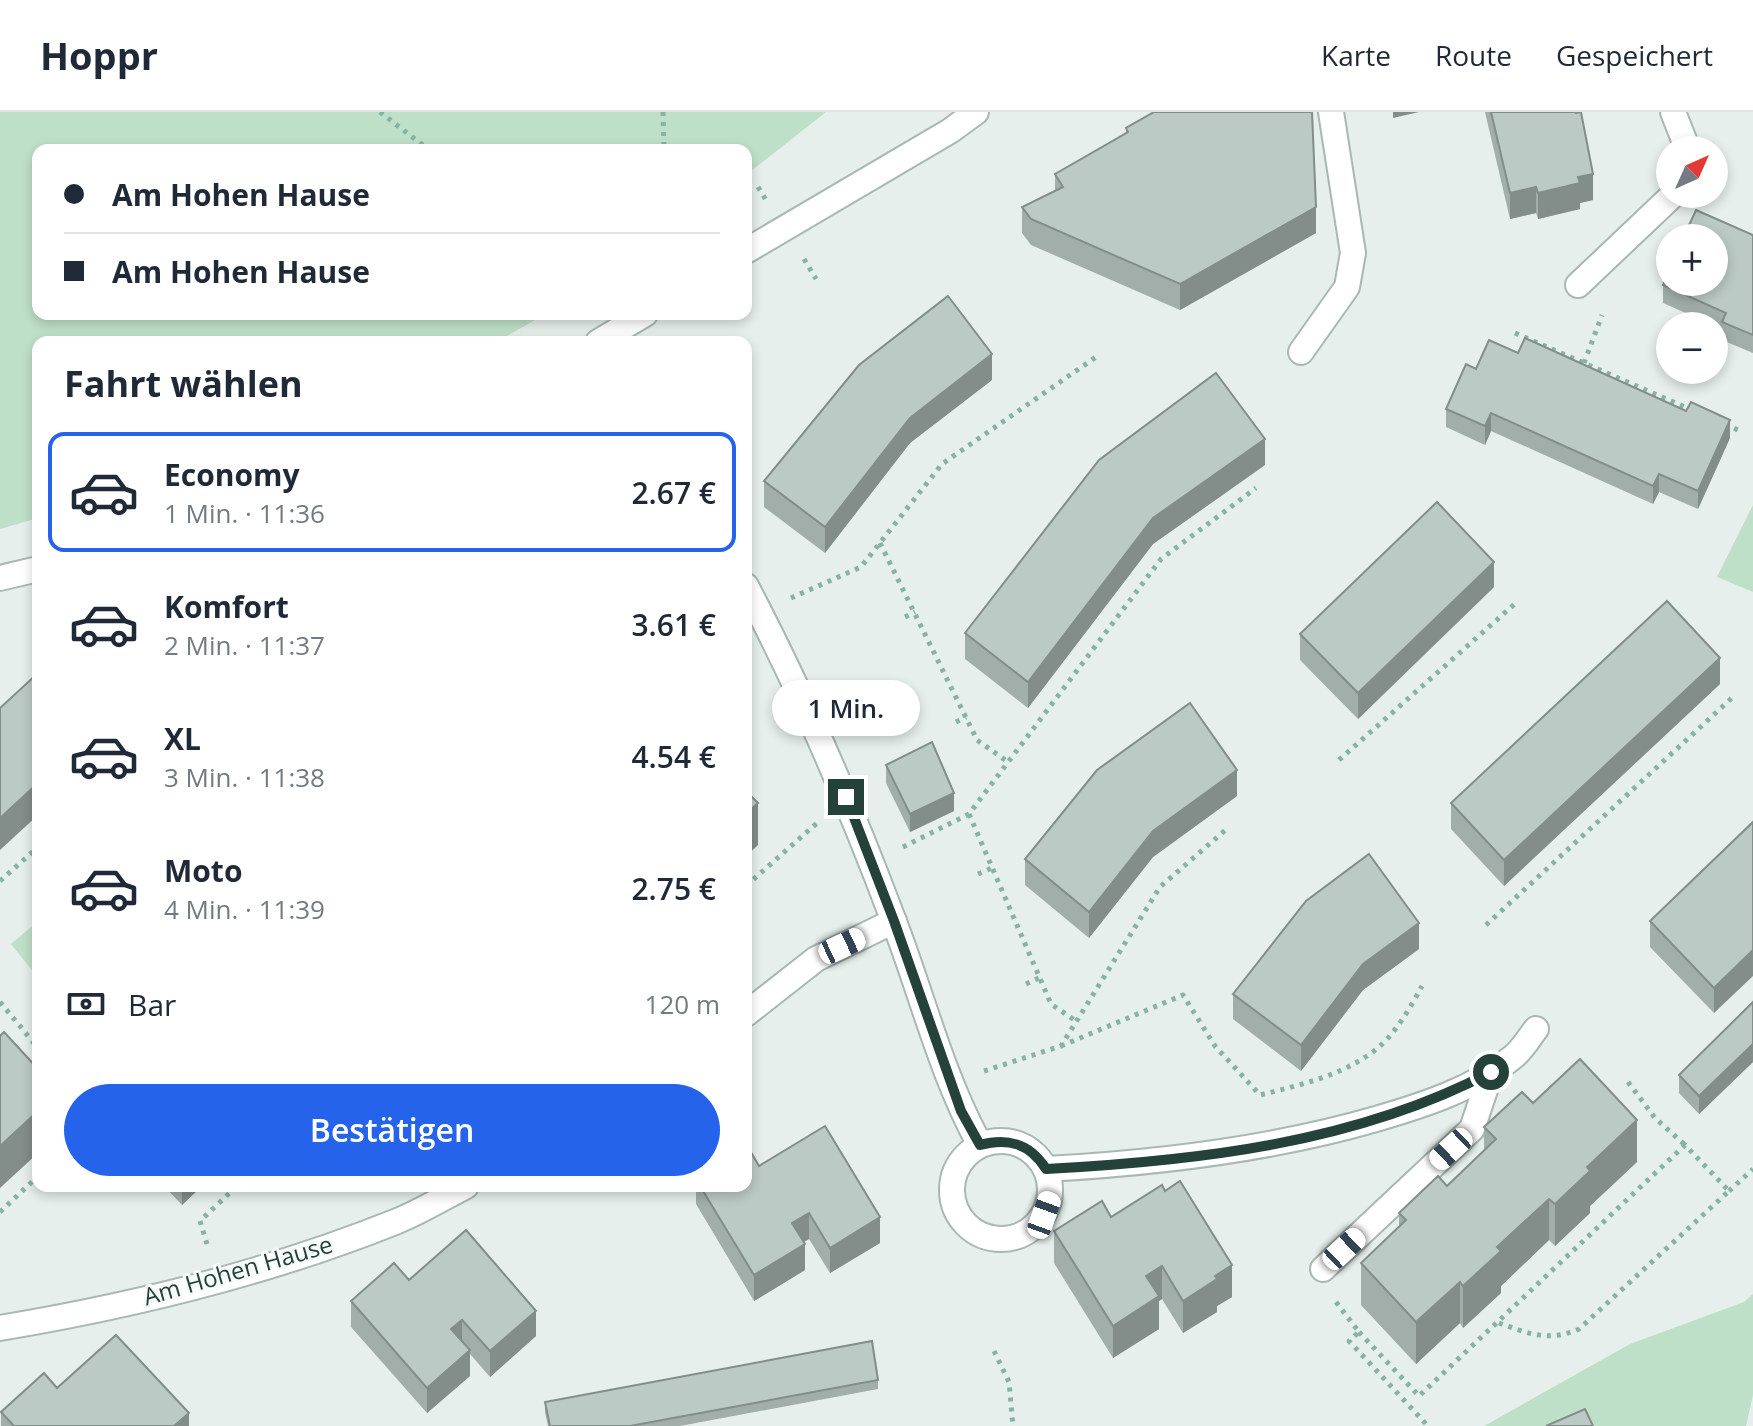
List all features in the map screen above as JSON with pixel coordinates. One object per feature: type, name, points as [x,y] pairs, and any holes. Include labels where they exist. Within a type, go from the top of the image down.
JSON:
[{"type":"street","points":[[752,248],[950,131],[976,112]]},
{"type":"street","points":[[1301,352],[1347,287],[1353,253],[1331,112]]},
{"type":"street","points":[[1673,112],[1682,136]]},
{"type":"street","points":[[1578,285],[1659,208]]},
{"type":"street","points":[[614,336],[636,320]]},
{"type":"street","points":[[0,578],[32,570]]},
{"type":"street","points":[[752,598],[846,797],[894,921],[961,1111],[980,1145]]},
{"type":"street","points":[[752,1009],[816,959],[894,921]]},
{"type":"street","points":[[1046,1169],[1222,1152],[1323,1134],[1416,1108],[1491,1072],[1516,1055],[1536,1029]]},
{"type":"street","points":[[1323,1269],[1472,1129],[1491,1072]]},
{"type":"street","points":[[1011,1141],[1038,1156],[1046,1169],[1051,1184],[1050,1200],[1035,1227],[1022,1235],[1006,1239],[976,1233],[956,1211],[952,1196],[958,1166],[967,1154],[980,1145],[1011,1141]]},
{"type":"street","name":"Am Hohen Hause","points":[[0,1328],[86,1314],[217,1280],[397,1222],[454,1192]]},
{"type":"path","points":[[380,112],[421,144]]},
{"type":"path","points":[[663,112],[664,144]]},
{"type":"path","points":[[1515,333],[1696,412]]},
{"type":"path","points":[[759,611],[861,567],[942,464],[1096,357]]},
{"type":"path","points":[[1724,424],[1738,430]]},
{"type":"path","points":[[871,863],[969,814],[1161,559],[1256,488]]},
{"type":"path","points":[[880,543],[977,740],[1008,762]]},
{"type":"path","points":[[1339,760],[1518,601]]},
{"type":"path","points":[[905,617],[915,612]]},
{"type":"path","points":[[1486,925],[1734,696]]},
{"type":"path","points":[[956,722],[966,717]]},
{"type":"path","points":[[752,881],[846,797]]},
{"type":"path","points":[[969,814],[1051,1004],[1076,1021]]},
{"type":"path","points":[[1061,1046],[1160,887],[1229,827]]},
{"type":"path","points":[[0,881],[32,852]]},
{"type":"path","points":[[978,874],[992,868]]},
{"type":"path","points":[[1026,984],[1039,978]]},
{"type":"path","points":[[950,1079],[1061,1046],[1183,995],[1215,1046],[1260,1095],[1317,1081],[1375,1050],[1422,986]]},
{"type":"path","points":[[0,1002],[32,1041]]},
{"type":"path","points":[[1628,1082],[1655,1118],[1729,1191]]},
{"type":"path","points":[[1323,1269],[1334,1300],[1359,1332],[1419,1396],[1685,1145]]},
{"type":"path","points":[[1496,1322],[1536,1336],[1562,1336],[1579,1329],[1753,1169]]},
{"type":"path","points":[[0,1212],[32,1182]]},
{"type":"path","points":[[217,1280],[200,1221],[231,1192]]},
{"type":"path","points":[[1359,1332],[1349,1341],[1428,1426]]},
{"type":"path","points":[[994,1351],[1009,1382],[1013,1426]]},
{"type":"green space","points":[[0,112],[826,112],[752,170],[752,144],[32,144],[32,320],[535,320],[507,336],[32,336],[32,520],[0,529]]},
{"type":"green space","points":[[1753,505],[1753,592],[1717,577]]},
{"type":"green space","points":[[32,926],[32,970],[11,944]]},
{"type":"green space","points":[[1753,1294],[1753,1395],[1746,1426],[1484,1426],[1630,1344],[1744,1302]]},
{"type":"building","points":[[1154,112],[1312,112],[1316,207],[1180,284],[1031,219],[1022,207],[1063,187],[1055,174],[1128,132],[1126,128]]},
{"type":"building","points":[[1491,112],[1581,112],[1593,174],[1578,177],[1580,183],[1538,193],[1536,187],[1510,193]]},
{"type":"building","points":[[1696,210],[1728,224],[1690,224]]},
{"type":"building","points":[[1728,224],[1753,235],[1753,335],[1728,325],[1728,312],[1688,296],[1728,296]]},
{"type":"building","points":[[948,296],[992,354],[910,418],[825,527],[764,481],[859,365]]},
{"type":"building","points":[[1525,338],[1686,411],[1691,402],[1730,420],[1698,491],[1659,474],[1653,486],[1491,413],[1485,426],[1446,409],[1466,364],[1476,369],[1489,340],[1518,353]]},
{"type":"building","points":[[1216,373],[1265,439],[1153,518],[1028,682],[965,633],[1099,460]]},
{"type":"building","points":[[1437,502],[1494,562],[1358,693],[1300,634]]},
{"type":"building","points":[[1667,601],[1720,658],[1504,860],[1451,803]]},
{"type":"building","points":[[32,679],[32,789],[0,818],[0,708]]},
{"type":"building","points":[[1190,703],[1237,770],[1153,831],[1089,912],[1025,859],[1097,770]]},
{"type":"building","points":[[932,742],[954,793],[910,814],[886,765]]},
{"type":"building","points":[[1753,822],[1753,950],[1714,988],[1650,921]]},
{"type":"building","points":[[1369,854],[1419,923],[1363,964],[1301,1045],[1233,994],[1306,901]]},
{"type":"building","points":[[1753,1002],[1753,1044],[1699,1096],[1679,1075]]},
{"type":"building","points":[[4,1032],[32,1062],[32,1117],[0,1146],[0,1036]]},
{"type":"building","points":[[1580,1059],[1637,1120],[1587,1167],[1590,1171],[1555,1204],[1549,1199],[1497,1247],[1501,1251],[1463,1286],[1460,1282],[1416,1322],[1361,1263],[1406,1220],[1399,1213],[1438,1176],[1447,1186],[1496,1139],[1484,1127],[1522,1092],[1533,1103]]},
{"type":"building","points":[[825,1126],[880,1217],[830,1248],[809,1213],[792,1223],[805,1244],[754,1275],[704,1192],[752,1192],[752,1154],[759,1166]]},
{"type":"building","points":[[1180,1181],[1232,1265],[1215,1276],[1217,1279],[1183,1301],[1162,1266],[1146,1276],[1159,1296],[1113,1326],[1054,1231],[1102,1201],[1111,1217],[1162,1185],[1165,1191]]},
{"type":"building","points":[[466,1230],[536,1311],[490,1351],[462,1320],[451,1329],[470,1350],[427,1388],[351,1301],[394,1263],[409,1280]]},
{"type":"building","points":[[116,1335],[189,1413],[174,1426],[14,1426],[1,1412],[44,1373],[57,1388]]},
{"type":"building","points":[[872,1341],[878,1380],[630,1426],[550,1426],[545,1402]]},
{"type":"building","points":[[1585,1409],[1593,1426],[1546,1426]]},
{"type":"route","points":[[846,797],[894,921],[961,1111],[980,1145],[1011,1141],[1038,1156],[1046,1169],[1222,1152],[1323,1134],[1416,1108],[1491,1072]]}]
